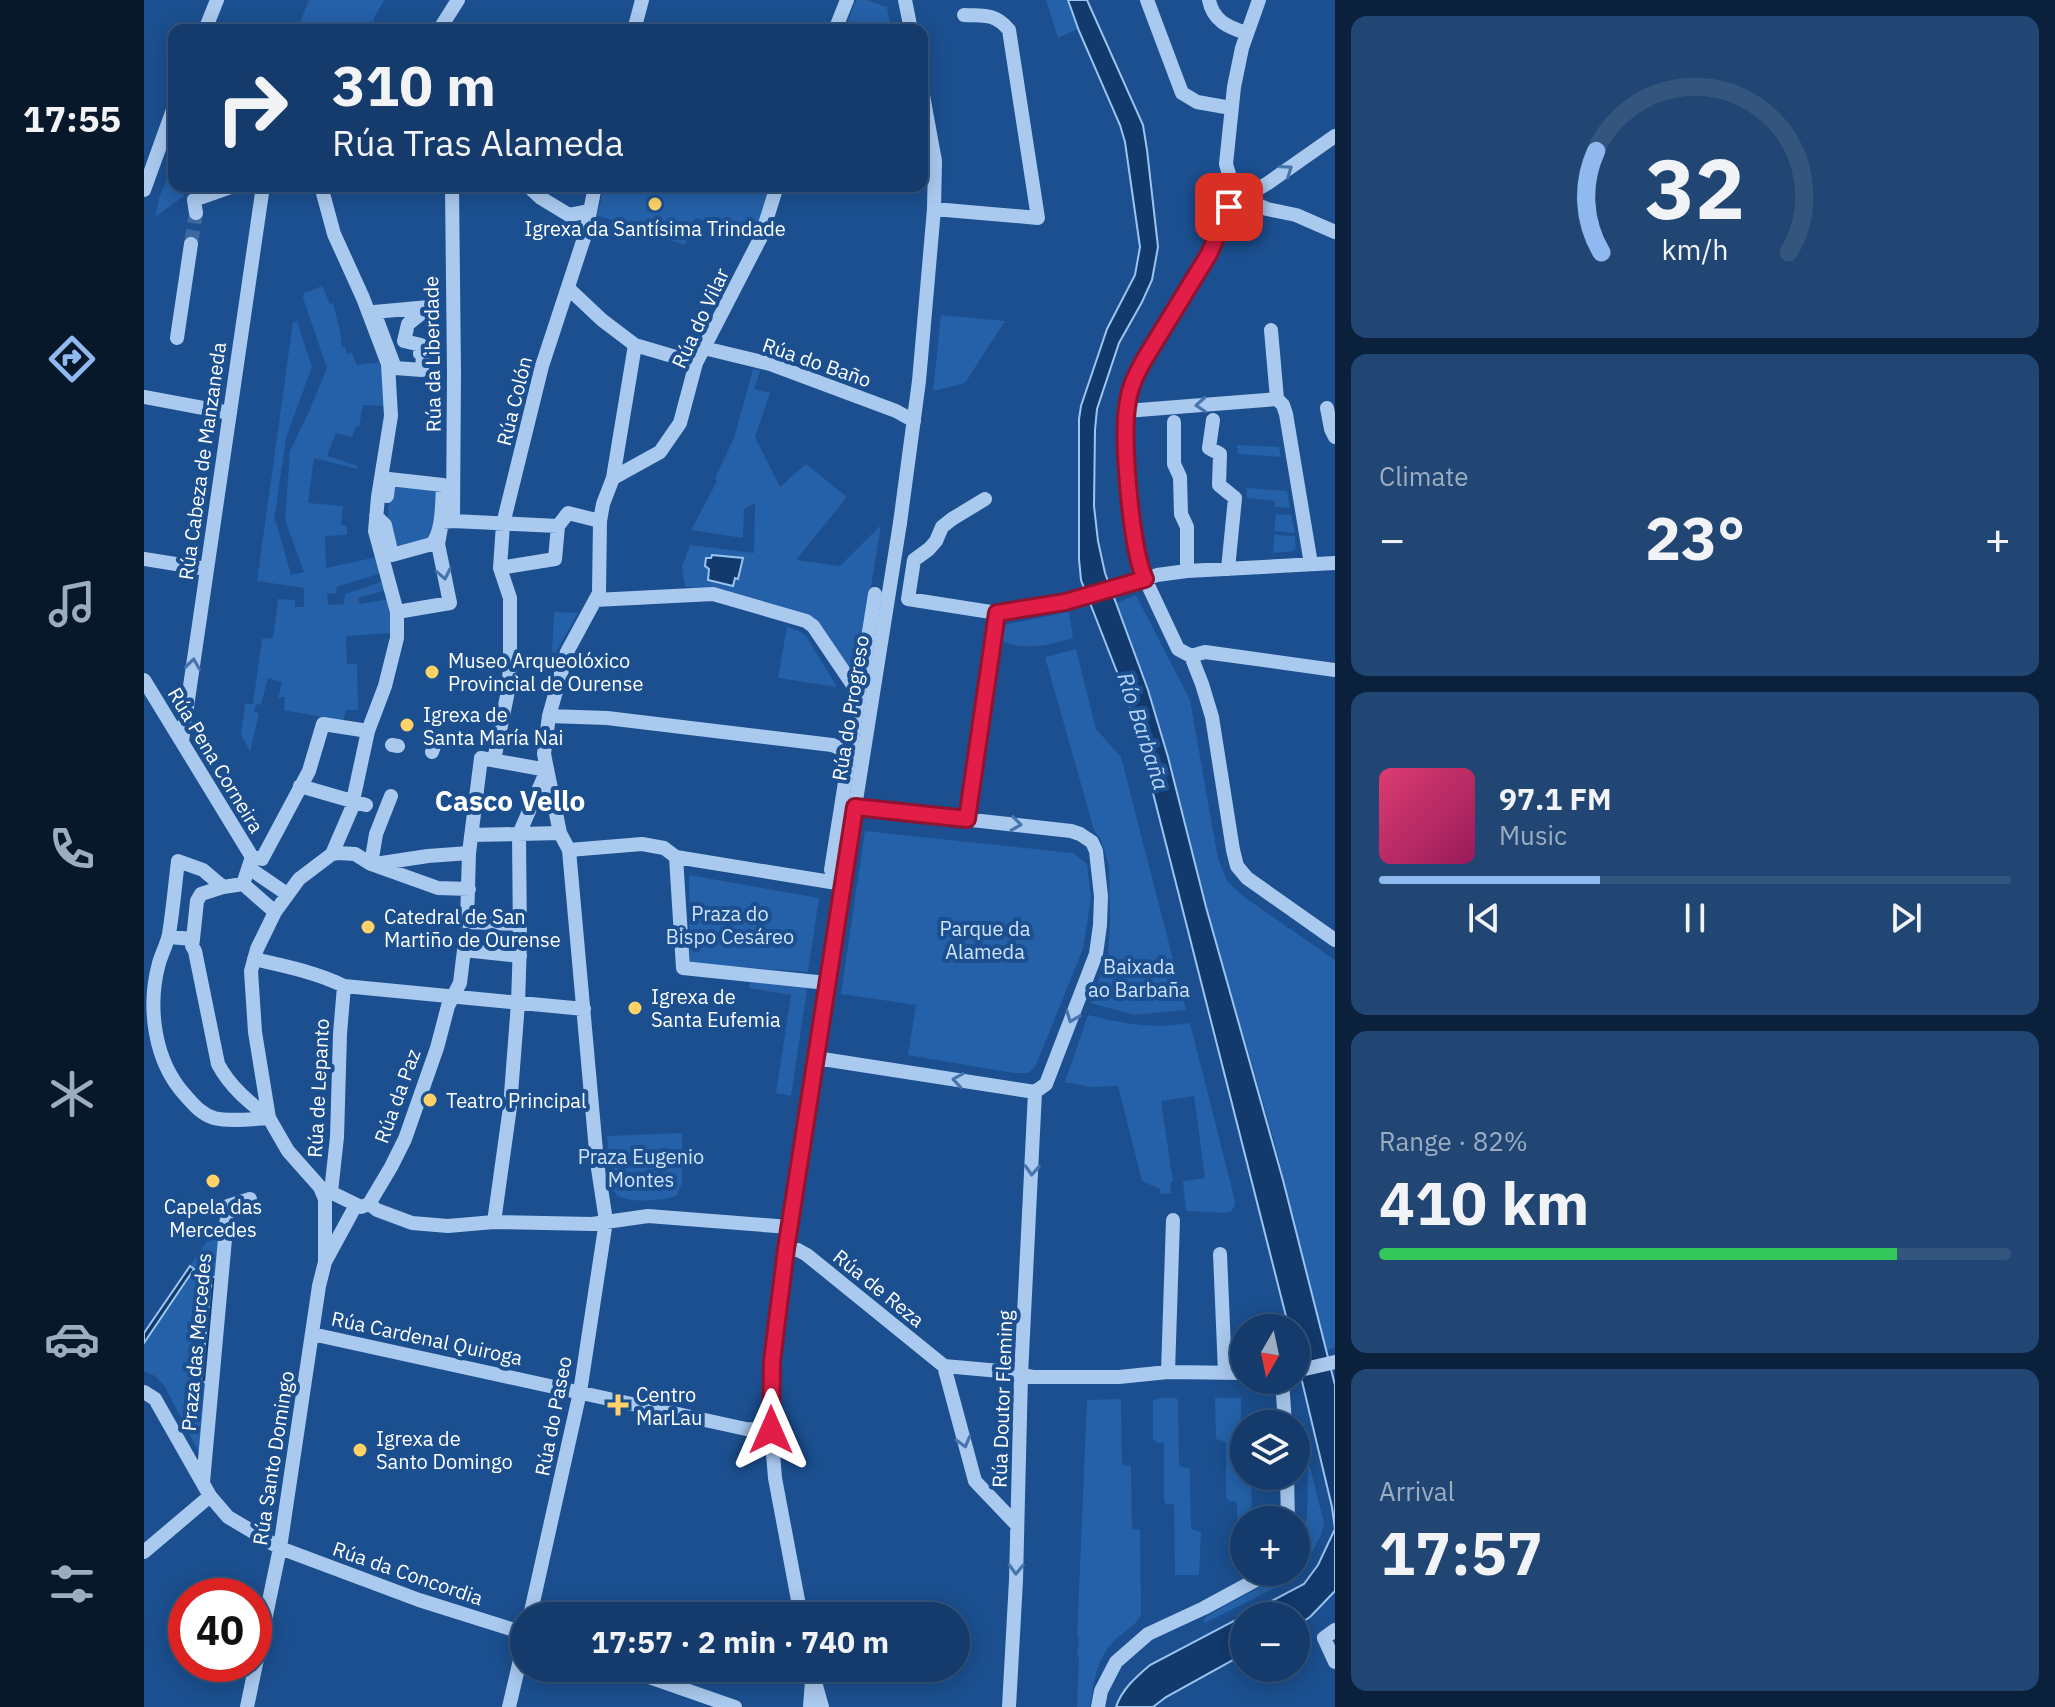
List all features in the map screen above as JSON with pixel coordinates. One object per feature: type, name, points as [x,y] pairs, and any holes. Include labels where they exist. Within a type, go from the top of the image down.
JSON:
[{"type":"street","points":[[207,24],[217,0]]},
{"type":"street","points":[[443,24],[458,0]]},
{"type":"street","points":[[636,24],[642,0]]},
{"type":"street","points":[[837,24],[847,0]]},
{"type":"street","points":[[1147,0],[1182,93],[1197,102],[1231,108]]},
{"type":"street","points":[[1209,0],[1213,14],[1227,27],[1246,33]]},
{"type":"street","points":[[1259,0],[1246,33],[1231,108],[1226,164],[1235,195],[1209,254],[1136,375],[1128,399],[1130,496],[1143,585],[1178,649],[1191,656],[1212,717],[1237,866],[1247,878],[1335,940]]},
{"type":"street","points":[[904,3],[909,24]]},
{"type":"street","points":[[934,209],[1038,218],[1009,30],[992,17],[964,15]]},
{"type":"street","points":[[144,190],[149,156],[168,119]]},
{"type":"street","points":[[1235,195],[1258,189],[1335,136]]},
{"type":"street","name":"Rúa do Progreso","points":[[798,1602],[775,1478],[771,1430],[772,1361],[789,1227],[914,421],[934,209],[929,159]]},
{"type":"street","points":[[195,207],[223,192]]},
{"type":"street","name":"Rúa Cabeza de Manzaneda","points":[[182,741],[262,192]]},
{"type":"street","points":[[323,192],[334,234],[390,363],[395,368],[422,370],[421,345],[404,341],[408,324],[427,309]]},
{"type":"street","name":"Rúa da Liberdade","points":[[452,192],[453,521]]},
{"type":"street","points":[[534,192],[569,215],[590,211]]},
{"type":"street","name":"Rúa Colón","points":[[500,568],[503,524],[542,366],[586,232],[594,192]]},
{"type":"street","name":"Rúa do Vilar","points":[[611,481],[660,452],[671,439],[680,423],[696,363],[761,237],[775,192]]},
{"type":"street","points":[[1235,195],[1267,209],[1296,215],[1335,232]]},
{"type":"street","points":[[177,338],[191,244]]},
{"type":"street","points":[[568,288],[635,345],[696,363]]},
{"type":"street","points":[[371,864],[376,834],[368,731],[385,686],[397,638],[397,612],[375,531],[391,416],[390,363],[374,312],[429,307],[427,309]]},
{"type":"street","points":[[390,363],[404,324],[427,309],[453,307]]},
{"type":"street","points":[[1271,330],[1277,399],[1286,414],[1311,564]]},
{"type":"street","points":[[635,345],[611,481],[600,521],[599,593],[567,652],[549,716],[544,754],[560,833],[569,850],[642,844],[664,848],[676,857],[843,884]]},
{"type":"street","name":"Rúa do Baño","points":[[704,348],[770,364],[896,411],[914,421]]},
{"type":"street","points":[[144,397],[230,413]]},
{"type":"street","points":[[1126,411],[1277,399]]},
{"type":"street","points":[[1327,408],[1335,437]]},
{"type":"street","points":[[1213,420],[1209,448],[1220,454],[1219,485],[1235,498],[1228,569]]},
{"type":"street","points":[[1174,422],[1174,464],[1180,477],[1181,514],[1187,527],[1187,571]]},
{"type":"street","points":[[389,479],[443,485],[441,521],[436,541],[432,544],[392,555],[385,525],[376,516],[384,512],[389,479]]},
{"type":"street","points":[[985,499],[942,527],[936,541],[914,560],[908,599],[997,613],[1143,585],[1157,575],[1335,563]]},
{"type":"street","points":[[494,760],[508,691],[510,598],[500,568],[555,559],[558,526],[568,513],[600,521]]},
{"type":"street","points":[[397,612],[450,603],[438,544],[442,522],[558,526]]},
{"type":"street","points":[[144,559],[207,569]]},
{"type":"street","points":[[595,600],[713,594],[806,621],[813,626],[859,694]]},
{"type":"street","points":[[843,884],[831,870],[875,594]]},
{"type":"street","points":[[967,819],[997,613]]},
{"type":"street","points":[[1191,656],[1205,652],[1335,670]]},
{"type":"street","name":"Rúa Pena Corneira","points":[[144,680],[257,861]]},
{"type":"street","points":[[549,716],[607,718],[832,745],[862,757]]},
{"type":"street","points":[[269,1118],[242,1096],[218,1064],[192,946],[197,901],[201,894],[234,885],[257,861],[309,771],[323,724],[368,731]]},
{"type":"street","points":[[432,752],[437,737]]},
{"type":"street","points":[[520,924],[467,922],[469,853],[481,758],[547,770]]},
{"type":"street","points":[[494,1222],[510,1107],[517,1010],[519,834],[547,770]]},
{"type":"street","points":[[300,786],[375,804]]},
{"type":"street","points":[[375,804],[332,854],[295,876],[275,912],[251,971],[255,1032],[269,1118],[288,1151],[325,1189],[412,1223],[448,1226],[494,1222],[592,1224],[648,1216],[789,1227]]},
{"type":"street","points":[[816,1058],[1035,1092],[1046,1084],[1096,954],[1101,896],[1096,851],[1092,842],[1080,834],[855,807]]},
{"type":"street","points":[[471,835],[560,833]]},
{"type":"street","name":"Rúa do Paseo","points":[[533,1602],[580,1392],[606,1221],[597,1162],[569,850]]},
{"type":"street","points":[[371,864],[469,853]]},
{"type":"street","points":[[332,854],[355,854],[371,864],[438,888],[469,889]]},
{"type":"street","points":[[676,857],[683,968],[827,983]]},
{"type":"street","points":[[269,1118],[224,1119],[201,1112],[171,1076],[148,1016],[159,964],[169,937],[178,861],[234,885],[275,912]]},
{"type":"street","points":[[257,861],[287,894]]},
{"type":"street","points":[[169,937],[193,939]]},
{"type":"street","name":"Rúa da Paz","points":[[325,1262],[391,1167],[405,1139],[437,1048],[448,1006],[460,983],[464,950],[520,956]]},
{"type":"street","points":[[254,959],[330,979],[344,986],[453,997],[517,1010],[584,1009]]},
{"type":"street","name":"Rúa de Lepanto","points":[[325,1262],[325,1189],[337,1137],[344,986]]},
{"type":"street","name":"Rúa Doutor Fleming","points":[[1009,1707],[1035,1092]]},
{"type":"street","name":"Praza das Mercedes","points":[[207,1490],[228,1206],[250,1199]]},
{"type":"street","points":[[1168,1372],[1173,1220]]},
{"type":"street","name":"Rúa de Reza","points":[[786,1249],[807,1255],[944,1366]]},
{"type":"street","points":[[1220,1254],[1225,1372]]},
{"type":"street","name":"Rúa Santo Domingo","points":[[247,1707],[280,1548],[325,1262]]},
{"type":"street","name":"Rúa Cardenal Quiroga","points":[[312,1334],[746,1429],[771,1430]]},
{"type":"street","points":[[1310,1368],[1335,1362]]},
{"type":"street","points":[[1017,1525],[975,1481],[944,1366],[1033,1377],[1230,1372]]},
{"type":"street","name":"Rúa da Concordia","points":[[144,1392],[155,1399],[207,1490],[228,1517],[280,1548],[419,1600],[510,1629]]},
{"type":"street","points":[[144,1552],[207,1490]]},
{"type":"street","points":[[1098,1707],[1101,1691],[1116,1662],[1148,1634],[1245,1586]]},
{"type":"street","points":[[1335,1630],[1324,1638],[1335,1662]]},
{"type":"street","points":[[509,1707],[515,1682]]},
{"type":"street","points":[[663,1682],[735,1707]]},
{"type":"street","points":[[810,1707],[811,1682]]},
{"type":"street","points":[[815,1682],[822,1707]]},
{"type":"green space","points":[[309,0],[384,0],[373,24],[299,24]]},
{"type":"green space","points":[[856,0],[867,0],[887,7],[890,24],[846,24]]},
{"type":"green space","points":[[1046,0],[1068,0],[1078,29],[1058,38]]},
{"type":"green space","points":[[168,176],[168,192],[183,192],[184,196],[155,217]]},
{"type":"green space","points":[[603,192],[772,192],[756,238],[697,218],[685,245],[597,215]]},
{"type":"green space","points":[[322,286],[330,304],[333,303],[342,347],[345,347],[347,354],[351,352],[357,365],[379,362],[386,383],[386,406],[363,405],[359,426],[356,426],[352,437],[336,433],[327,456],[358,466],[357,469],[314,458],[308,503],[343,506],[341,525],[347,526],[347,535],[325,536],[326,568],[377,557],[382,573],[336,587],[337,593],[327,594],[328,605],[344,604],[345,594],[384,581],[387,590],[358,598],[360,604],[390,599],[393,633],[346,636],[347,664],[357,664],[358,710],[346,710],[343,721],[284,710],[285,697],[278,699],[282,682],[268,678],[261,705],[256,704],[254,712],[259,713],[250,752],[241,734],[245,704],[253,704],[262,639],[273,638],[278,599],[295,600],[295,607],[304,607],[304,588],[257,581],[293,322],[297,321],[312,367],[286,438],[274,521],[291,575],[304,572],[285,520],[290,451],[327,368],[303,298],[304,293]]},
{"type":"green space","points":[[941,315],[1005,321],[965,383],[933,391]]},
{"type":"green space","points":[[753,369],[760,370],[754,389],[770,393],[755,437],[780,487],[806,464],[847,497],[796,560],[840,566],[881,525],[855,686],[817,620],[716,588],[685,587],[682,567],[690,545],[754,553],[755,503],[744,509],[743,538],[691,530],[717,481],[715,478],[734,438]]},
{"type":"green space","points":[[1237,445],[1279,447],[1281,457],[1238,454]]},
{"type":"green space","points":[[391,486],[445,492],[435,542],[395,552],[388,519]]},
{"type":"green space","points":[[1246,488],[1287,491],[1290,508],[1275,507],[1275,501],[1247,498]]},
{"type":"green space","points":[[1276,514],[1291,515],[1295,533],[1274,531]]},
{"type":"green space","points":[[1274,535],[1295,536],[1296,548],[1273,553]]},
{"type":"green space","points":[[1136,595],[1190,700],[1218,859],[1227,881],[1244,897],[1335,960],[1335,1347],[1326,1351],[1274,1140],[1206,907],[1168,757],[1148,690],[1116,603]]},
{"type":"green space","points":[[554,612],[578,613],[555,654],[552,652]]},
{"type":"green space","points":[[1069,612],[1073,638],[1030,647],[1003,640],[1003,625]]},
{"type":"green space","points":[[787,627],[806,636],[837,687],[778,678]]},
{"type":"green space","name":"Baixada ao Barbaña","points":[[1076,649],[1096,729],[1121,757],[1186,1010],[1134,1015],[1091,1003],[1108,955],[1109,865],[1101,840],[1094,830],[1045,657]]},
{"type":"green space","name":"Parque da Alameda","points":[[865,831],[1073,853],[1087,864],[1091,898],[1083,949],[1036,1065],[1029,1073],[908,1055],[916,1005],[841,994]]},
{"type":"green space","name":"Praza do Bispo Cesáreo","points":[[689,875],[819,898],[808,972],[690,963]]},
{"type":"green space","points":[[751,979],[807,989],[791,1096],[776,1093],[791,995],[749,988]]},
{"type":"green space","points":[[1088,1015],[1139,1025],[1190,1023],[1235,1201],[1231,1210],[1225,1213],[1186,1211],[1183,1181],[1205,1178],[1194,1096],[1161,1101],[1173,1182],[1170,1183],[1171,1193],[1160,1194],[1160,1189],[1142,1181],[1118,1086],[1091,1087],[1065,1082]]},
{"type":"green space","name":"Praza Eugenio Montes","points":[[682,1133],[682,1183],[677,1195],[646,1200],[628,1199],[616,1194],[610,1179],[607,1136]]},
{"type":"green space","points":[[224,1216],[201,1457],[164,1385],[144,1371],[144,1333]]},
{"type":"green space","points":[[1159,1398],[1178,1400],[1179,1466],[1190,1469],[1191,1529],[1201,1532],[1199,1575],[1175,1575],[1174,1504],[1164,1501],[1164,1443],[1153,1439],[1153,1401]]},
{"type":"green space","points":[[1215,1398],[1241,1398],[1241,1410],[1230,1410],[1230,1490],[1251,1490],[1252,1506],[1237,1506],[1236,1501],[1229,1501],[1226,1497],[1226,1442],[1216,1439]]},
{"type":"green space","points":[[1121,1399],[1122,1465],[1131,1466],[1132,1529],[1140,1530],[1141,1614],[1104,1655],[1094,1681],[1090,1707],[1077,1707],[1087,1400]]},
{"type":"green space","points":[[1310,1467],[1324,1523],[1310,1556],[1310,1506],[1307,1506]]},
{"type":"green space","points":[[1262,1586],[1278,1586],[1247,1602],[1232,1602]]},
{"type":"green space","points":[[1230,1603],[1230,1610],[1205,1623],[1203,1621]]},
{"type":"water","name":"Río Barbaña","points":[[1068,0],[1087,0],[1143,125],[1158,247],[1152,280],[1119,343],[1097,409],[1094,506],[1098,541],[1105,573],[1148,690],[1168,757],[1206,907],[1283,1180],[1335,1385],[1335,1529],[1305,1394],[1310,1394],[1310,1314],[1285,1314],[1136,726],[1081,580],[1081,406],[1107,329],[1135,275],[1140,247],[1125,142]]},
{"type":"water","points":[[712,555],[743,558],[733,586],[708,580],[706,558]]},
{"type":"water","points":[[190,1266],[194,1269],[144,1343],[144,1333]]},
{"type":"water","points":[[212,1277],[218,1277],[207,1383],[201,1381]]},
{"type":"water","points":[[1335,1529],[1335,1591],[1310,1617],[1310,1602],[1270,1602],[1300,1586],[1310,1586],[1310,1576]]},
{"type":"water","points":[[1230,1623],[1230,1662],[1153,1707],[1116,1707],[1126,1689],[1150,1665]]},
{"type":"tunnel","points":[[191,244],[196,213]]},
{"type":"tunnel","points":[[464,950],[467,922]]},
{"type":"place","name":"Igrexa da Santísima Trindade","points":[[655,204]]},
{"type":"place","name":"Museo Arqueolóxico Provincial de Ourense","points":[[432,672]]},
{"type":"place","name":"Igrexa de Santa María Nai","points":[[407,725]]},
{"type":"place","name":"Catedral de San Martiño de Ourense","points":[[368,927]]},
{"type":"place","name":"Igrexa de Santa Eufemia","points":[[635,1008]]},
{"type":"place","name":"Teatro Principal","points":[[430,1100]]},
{"type":"place","name":"Capela das Mercedes","points":[[213,1181]]},
{"type":"place","name":"Centro MarLau","points":[[618,1405]]},
{"type":"place","name":"Igrexa de Santo Domingo","points":[[360,1450]]},
{"type":"district","name":"Casco Vello","points":[[510,800]]},
{"type":"route","points":[[771,1430],[772,1361],[786,1249],[855,807],[967,819],[997,613],[1065,602],[1145,579],[1137,559],[1130,496],[1126,441],[1128,399],[1144,360],[1209,254],[1229,207]]}]
